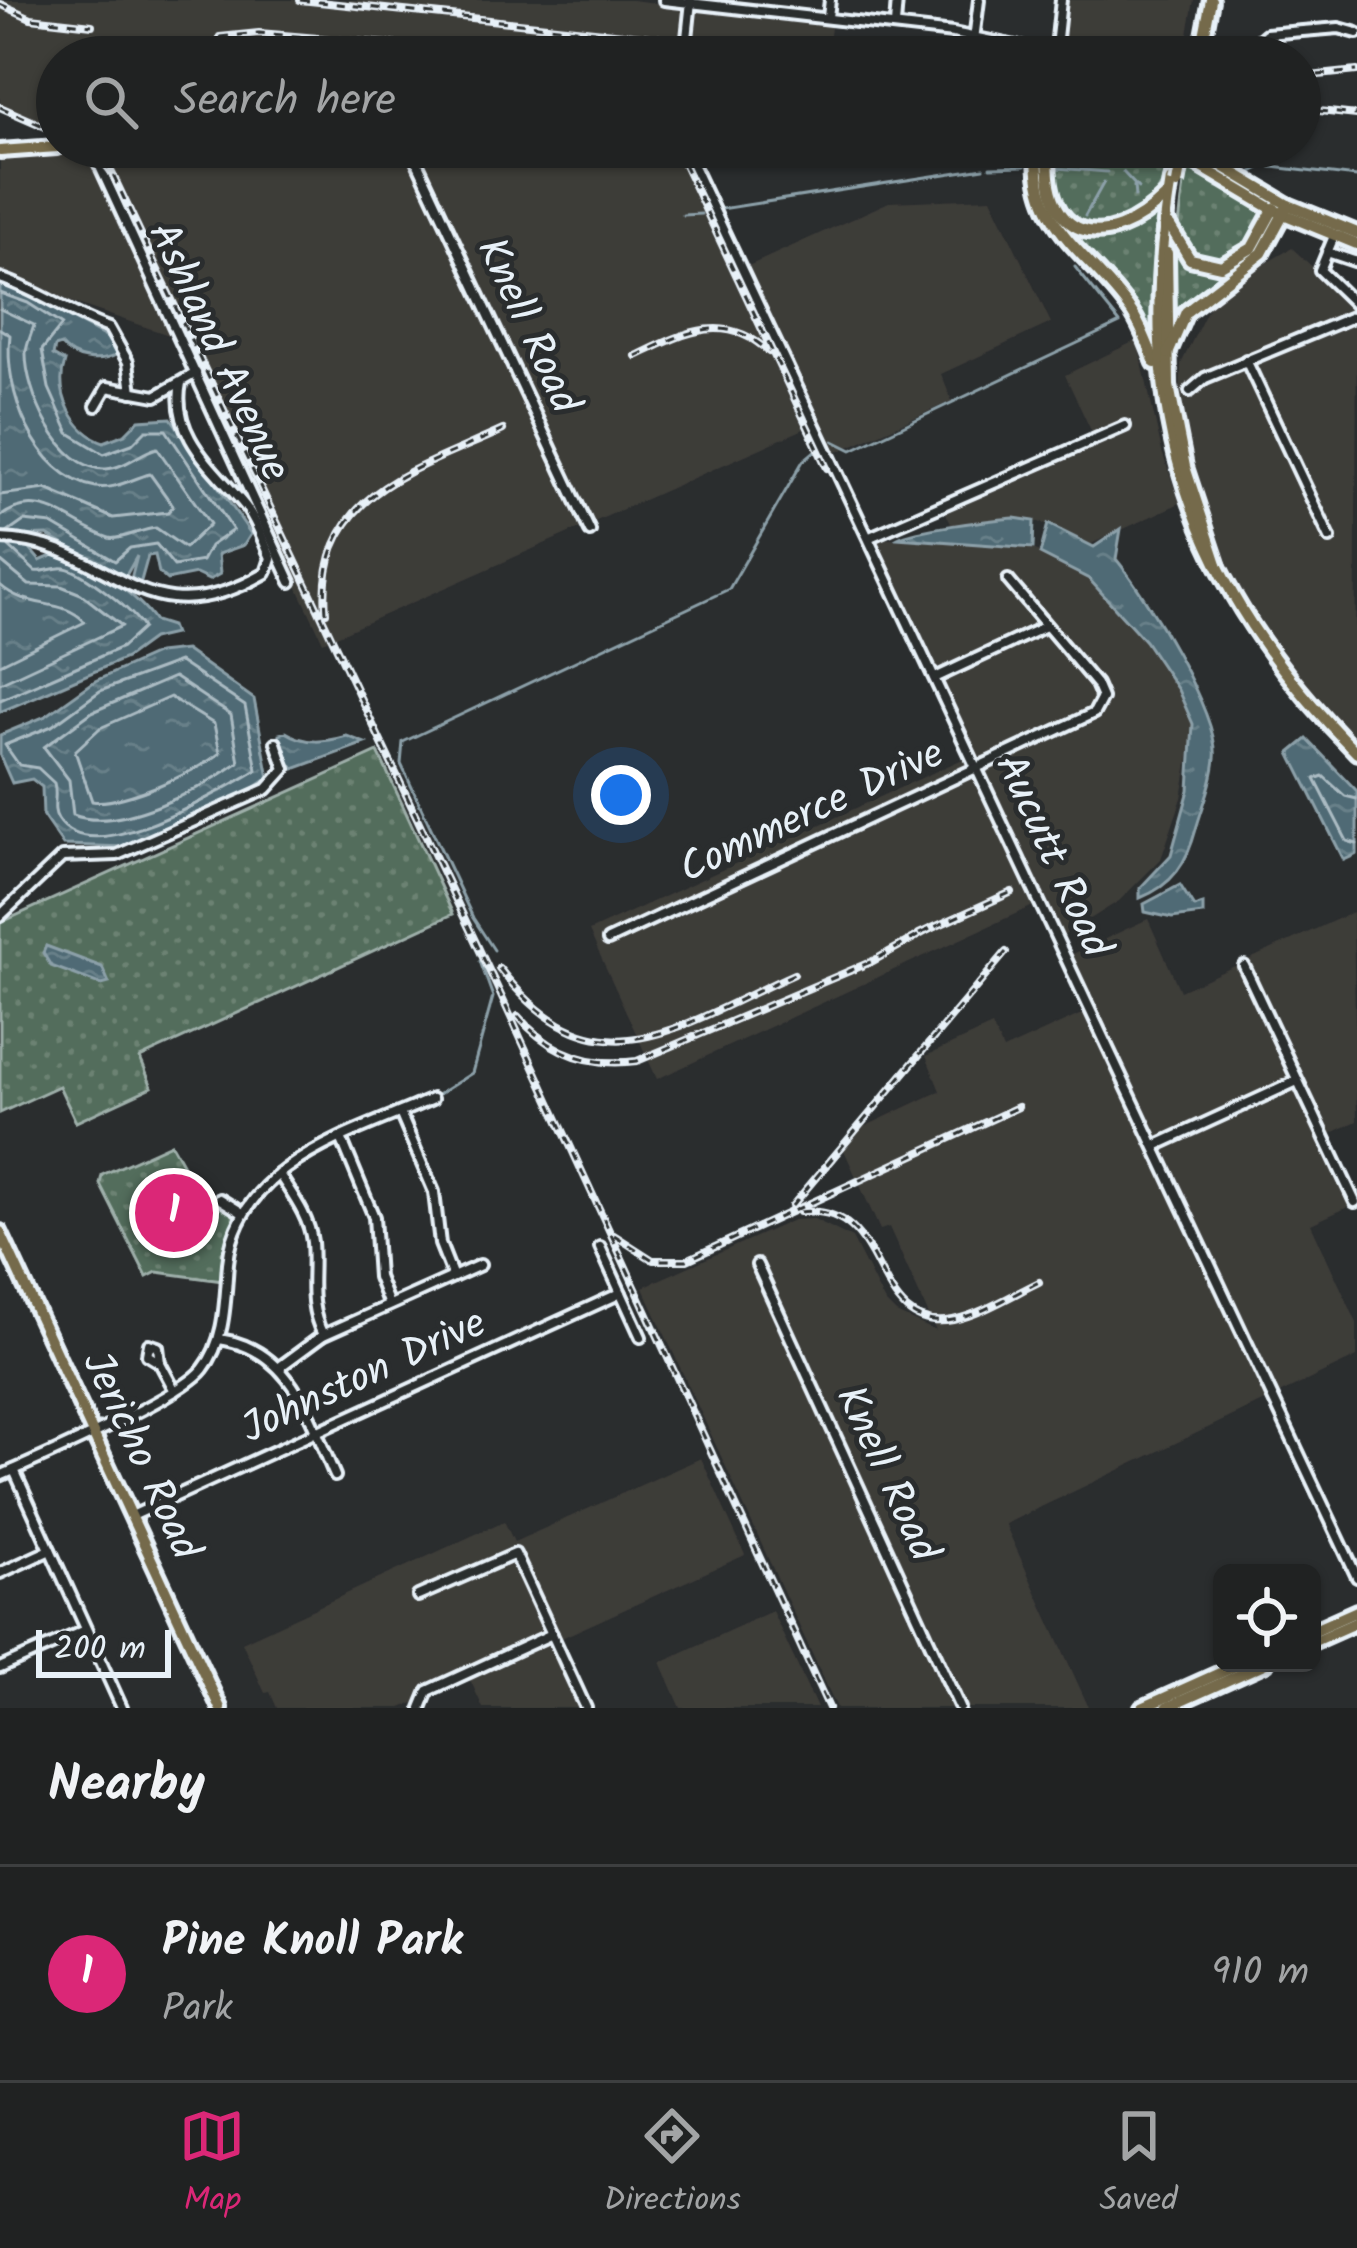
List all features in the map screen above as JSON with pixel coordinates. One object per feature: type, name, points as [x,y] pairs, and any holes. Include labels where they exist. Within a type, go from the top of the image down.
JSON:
[{"type":"main road","points":[[1200,36],[1207,0]]},
{"type":"main road","points":[[0,151],[36,148]]},
{"type":"main road","points":[[1036,168],[1043,207],[1131,311],[1159,373]]},
{"type":"main road","points":[[1048,168],[1053,202],[1080,227],[1123,230],[1146,217],[1172,186]]},
{"type":"main road","points":[[1176,168],[1157,278],[1159,373],[1183,491],[1203,544],[1278,666],[1357,753]]},
{"type":"main road","points":[[1215,168],[1281,207]]},
{"type":"main road","points":[[1215,168],[1357,244]]},
{"type":"main road","points":[[1172,186],[1166,357],[1185,467],[1218,567]]},
{"type":"main road","points":[[1170,226],[1190,259],[1216,267],[1252,248],[1281,207]]},
{"type":"main road","points":[[1166,357],[1186,312],[1256,259],[1281,207]]},
{"type":"main road","points":[[1334,231],[1357,233]]},
{"type":"main road","name":"Jericho Road","points":[[0,1232],[220,1708]]},
{"type":"main road","points":[[1321,1627],[1357,1611]]},
{"type":"main road","points":[[1321,1638],[1357,1622]]},
{"type":"main road","points":[[1142,1708],[1221,1672]]},
{"type":"main road","points":[[1166,1708],[1246,1672]]},
{"type":"street","points":[[664,0],[761,5],[953,36]]},
{"type":"street","points":[[828,17],[830,0]]},
{"type":"street","points":[[895,25],[897,0]]},
{"type":"street","points":[[974,36],[979,0]]},
{"type":"street","points":[[1055,36],[1060,0]]},
{"type":"street","points":[[687,36],[691,1]]},
{"type":"street","points":[[1264,36],[1340,28],[1357,33]]},
{"type":"street","name":"Ashland Avenue","points":[[101,168],[291,582]]},
{"type":"street","name":"Knell Road","points":[[420,168],[590,531]]},
{"type":"street","name":"Aucutt Road","points":[[697,168],[1357,1576]]},
{"type":"street","points":[[1190,391],[1357,310],[1322,272],[1334,231]]},
{"type":"street","points":[[1327,252],[1357,262]]},
{"type":"street","points":[[0,278],[41,291],[86,320],[109,328],[123,350],[132,392]]},
{"type":"street","points":[[1339,320],[1349,311],[1345,295]]},
{"type":"street","points":[[1246,360],[1330,538]]},
{"type":"street","points":[[96,406],[103,388],[155,396],[196,373]]},
{"type":"street","points":[[0,539],[51,543],[132,590],[175,602],[266,573],[272,558],[249,512],[215,476],[188,433],[180,410],[181,382]]},
{"type":"street","points":[[870,537],[1125,426]]},
{"type":"street","points":[[935,678],[1046,626],[1008,580]]},
{"type":"street","name":"Commerce Drive","points":[[608,940],[1094,713],[1102,702],[1096,684],[1046,626]]},
{"type":"street","points":[[0,916],[62,857],[117,855],[267,789],[285,769],[276,743]]},
{"type":"street","points":[[1244,966],[1355,1202]]},
{"type":"street","points":[[1155,1146],[1297,1081]]},
{"type":"street","points":[[0,1476],[175,1391],[206,1367],[219,1339],[230,1243],[241,1212],[279,1173],[432,1099]]},
{"type":"street","points":[[400,1113],[434,1192],[440,1244],[453,1277]]},
{"type":"street","points":[[342,1140],[374,1217],[378,1277],[389,1305]]},
{"type":"street","points":[[279,1173],[308,1225],[312,1246],[308,1293],[323,1335]]},
{"type":"street","points":[[220,1199],[241,1212]]},
{"type":"street","points":[[600,1247],[641,1337]]},
{"type":"street","name":"Knell Road","points":[[757,1264],[960,1708]]},
{"type":"street","points":[[281,1366],[323,1335],[480,1265]]},
{"type":"street","name":"Johnston Drive","points":[[132,1516],[621,1293]]},
{"type":"street","points":[[219,1339],[254,1348],[281,1366],[335,1476]]},
{"type":"street","points":[[160,1363],[175,1391]]},
{"type":"street","points":[[14,1469],[122,1708]]},
{"type":"street","points":[[0,1573],[50,1550]]},
{"type":"street","points":[[418,1596],[515,1555],[586,1708]]},
{"type":"street","points":[[0,1668],[87,1630]]},
{"type":"street","points":[[421,1708],[428,1691],[552,1634]]},
{"type":"shaded area","points":[[0,0],[632,0],[687,7],[683,36],[36,36],[36,126],[0,111]]},
{"type":"shaded area","points":[[1056,0],[1194,0],[1188,36],[1053,36]]},
{"type":"shaded area","points":[[696,5],[832,21],[830,36],[692,36]]},
{"type":"shaded area","points":[[36,156],[36,168],[97,168],[178,338],[0,278],[0,158]]},
{"type":"shaded area","points":[[103,168],[682,168],[804,429],[323,642]]},
{"type":"shaded area","points":[[991,198],[1051,323],[941,374],[952,401],[835,453],[746,267],[889,202]]},
{"type":"shaded area","points":[[1292,248],[1357,308],[1355,744],[1264,633],[1235,584],[1201,502],[1180,402],[1181,364],[1216,292]]},
{"type":"shaded area","points":[[1137,340],[1162,452],[1180,503],[1091,544],[1039,522],[976,522],[953,528],[943,507],[1094,437],[1065,375]]},
{"type":"shaded area","points":[[873,538],[1028,547],[1088,572],[1174,677],[1194,727],[1182,798],[1161,859],[1119,901],[1060,938]]},
{"type":"shaded area","points":[[967,757],[1035,905],[657,1079],[589,931]]},
{"type":"shaded area","points":[[1353,912],[1357,1121],[1328,1135],[1357,1203],[1311,1224],[1357,1323],[1357,1357],[1005,1524],[1089,1708],[837,1708],[643,1287],[793,1220],[814,1219],[852,1238],[884,1301],[896,1313],[936,1331],[889,1227],[880,1230],[844,1150],[864,1127],[940,1091],[926,1056],[992,1026],[1003,1050],[1086,1012],[1062,959],[1148,919],[1180,991]]},
{"type":"shaded area","points":[[701,1458],[745,1555],[557,1640],[552,1629],[440,1678],[423,1686],[416,1702],[401,1708],[277,1708],[270,1692],[265,1693],[242,1642],[504,1521],[514,1542]]},
{"type":"shaded area","points":[[772,1611],[817,1708],[681,1708],[661,1662]]},
{"type":"shaded area","points":[[551,1636],[584,1708],[483,1708],[468,1675]]},
{"type":"green space","points":[[1053,168],[1189,168],[1260,211],[1265,221],[1252,244],[1222,263],[1192,257],[1178,233],[1184,184],[1167,173],[1144,207],[1108,226],[1073,222],[1061,208]]},
{"type":"green space","points":[[1160,205],[1152,348],[1144,328],[1060,225],[1121,233]]},
{"type":"green space","points":[[1273,219],[1260,251],[1192,302],[1172,334],[1173,239],[1192,263],[1219,268],[1240,259]]},
{"type":"green space","points":[[378,752],[453,914],[140,1058],[152,1087],[76,1122],[59,1086],[0,1113],[0,923]]},
{"type":"green space","points":[[171,1144],[196,1188],[235,1212],[223,1281],[157,1272],[147,1277],[100,1184],[102,1175]]},
{"type":"water","points":[[0,280],[111,340],[116,355],[102,359],[79,357],[61,345],[55,347],[53,355],[65,362],[62,386],[69,410],[84,430],[104,442],[125,434],[139,420],[171,418],[251,534],[244,545],[218,554],[220,574],[209,580],[196,574],[167,580],[159,573],[155,555],[148,556],[139,588],[130,583],[137,556],[124,579],[47,535],[19,536],[40,561],[61,552],[100,573],[125,590],[155,621],[171,626],[174,634],[152,639],[126,658],[0,712]]},
{"type":"water","points":[[1014,518],[1034,521],[1033,548],[898,538],[935,528]]},
{"type":"water","points":[[1048,524],[1094,547],[1121,529],[1116,559],[1178,655],[1213,739],[1212,776],[1188,852],[1170,879],[1140,898],[1140,888],[1171,855],[1189,790],[1193,724],[1178,690],[1145,641],[1089,579],[1040,554]]},
{"type":"water","points":[[185,650],[254,699],[269,778],[229,805],[127,847],[63,845],[43,816],[42,787],[32,779],[12,783],[0,756],[0,735],[46,716],[95,681],[158,653]]},
{"type":"water","points":[[279,734],[309,741],[347,736],[365,743],[294,769],[280,749]]},
{"type":"water","points":[[1307,739],[1357,791],[1357,854],[1344,860],[1290,753]]},
{"type":"water","points":[[1180,885],[1194,907],[1203,904],[1203,914],[1172,918],[1145,912],[1144,904]]},
{"type":"water","points":[[46,946],[102,967],[109,983],[102,985],[51,966],[43,953]]},
{"type":"waterway","points":[[721,209],[984,168]]},
{"type":"waterway","points":[[1057,168],[1107,172]]},
{"type":"waterway","points":[[1250,173],[1260,168]]},
{"type":"waterway","points":[[1281,168],[1357,177]]},
{"type":"waterway","points":[[1123,172],[1138,188]]},
{"type":"waterway","points":[[1085,216],[1104,182]]},
{"type":"waterway","points":[[1134,186],[1135,197]]},
{"type":"waterway","points":[[683,215],[701,214]]},
{"type":"waterway","points":[[834,441],[852,450],[1120,323],[1075,267]]},
{"type":"waterway","points":[[494,950],[473,918],[401,764],[403,742],[729,589],[803,461],[816,450]]},
{"type":"waterway","points":[[439,1094],[472,1073],[493,997],[480,961]]},
{"type":"railway","points":[[300,0],[642,36]]},
{"type":"railway","points":[[0,4],[31,18],[92,25]]},
{"type":"railway","points":[[230,36],[295,36]]},
{"type":"railway","points":[[1321,75],[1357,71]]},
{"type":"railway","points":[[0,107],[36,123]]},
{"type":"railway","points":[[1321,111],[1357,115]]},
{"type":"railway","points":[[108,168],[497,987],[829,1708]]},
{"type":"railway","points":[[686,168],[827,468]]},
{"type":"railway","points":[[636,356],[687,334],[720,329],[753,339],[769,352]]},
{"type":"railway","points":[[326,612],[327,572],[337,539],[354,513],[406,474],[503,430]]},
{"type":"railway","points":[[919,934],[1012,892]]},
{"type":"railway","points":[[518,1016],[543,1039],[571,1055],[603,1062],[637,1061],[873,961],[930,929]]},
{"type":"railway","points":[[792,1206],[1006,952]]},
{"type":"railway","points":[[499,968],[535,1007],[570,1029],[605,1039],[639,1038],[675,1028],[794,974]]},
{"type":"railway","points":[[614,1235],[653,1260],[687,1260],[1018,1107]]},
{"type":"railway","points":[[800,1212],[830,1214],[851,1226],[891,1290],[906,1308],[926,1320],[964,1317],[1039,1282]]},
{"type":"place","name":"Pine Knoll Park","points":[[174,1213]]}]
